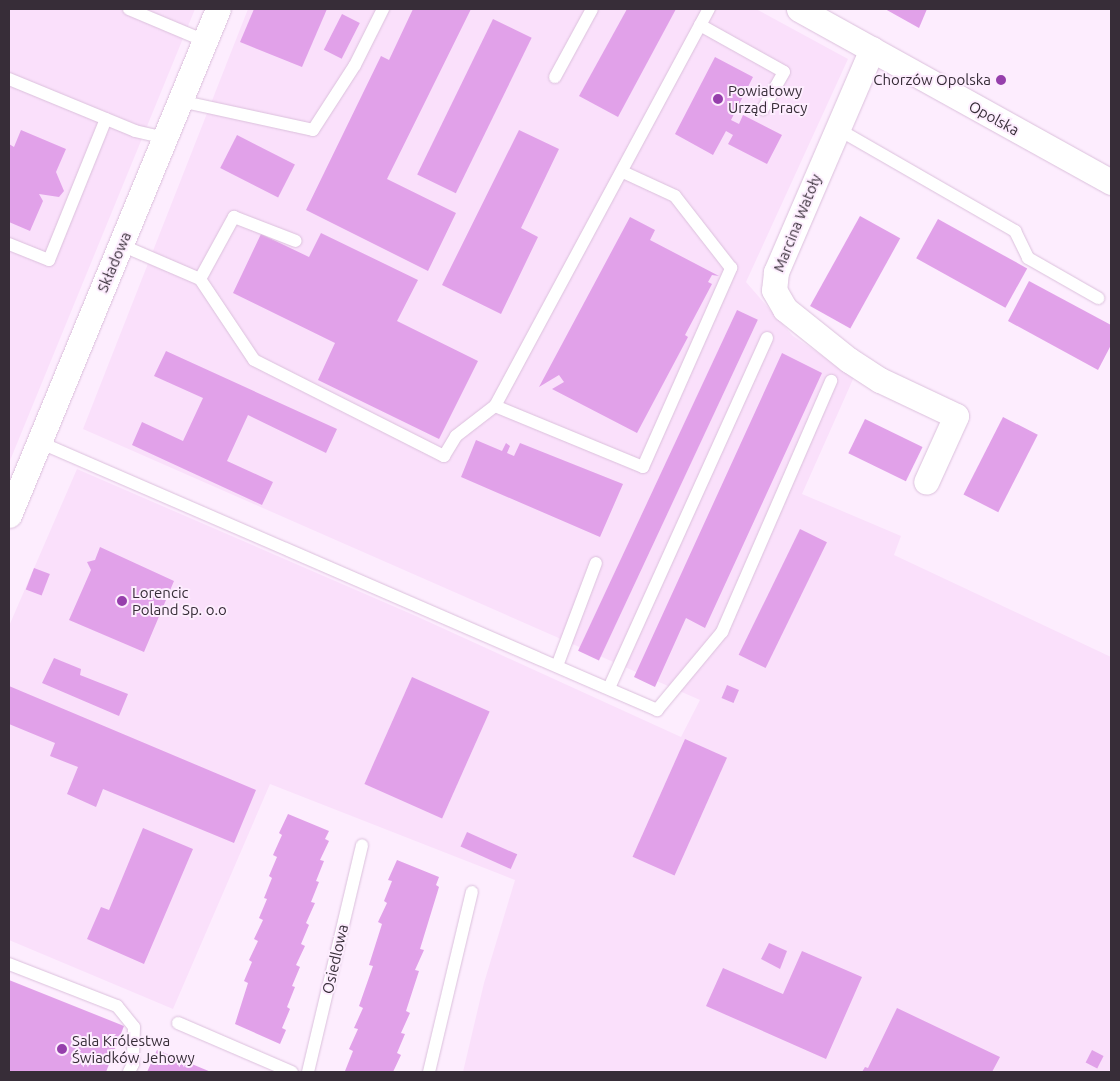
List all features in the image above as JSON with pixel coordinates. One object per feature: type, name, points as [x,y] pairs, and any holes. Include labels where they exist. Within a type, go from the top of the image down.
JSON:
[{"type":"street","name":"Składowa","points":[[9,515],[218,9]]},
{"type":"street","name":"Opolska","points":[[799,9],[1111,182]]},
{"type":"street","name":"Marcina Watoły","points":[[872,50],[836,128],[776,272],[774,290],[785,309],[849,360],[880,380],[956,416],[926,482]]},
{"type":"lane","points":[[129,9],[205,41]]},
{"type":"lane","points":[[180,101],[313,130],[355,65],[383,9]]},
{"type":"lane","points":[[555,77],[592,9]]},
{"type":"lane","points":[[121,245],[200,279],[254,360],[444,456],[456,436],[495,406],[623,172],[709,9]]},
{"type":"lane","points":[[700,25],[784,72],[763,109]]},
{"type":"lane","points":[[9,79],[106,119],[165,138]]},
{"type":"lane","points":[[9,244],[49,260],[106,119]]},
{"type":"lane","points":[[836,128],[1015,231],[1028,258],[1098,298]]},
{"type":"lane","points":[[495,406],[643,467],[731,268],[675,196],[623,172]]},
{"type":"lane","points":[[200,279],[234,217],[296,241]]},
{"type":"lane","points":[[609,688],[767,338]]},
{"type":"lane","points":[[39,442],[657,710],[722,632],[831,381]]},
{"type":"lane","points":[[557,666],[596,563]]},
{"type":"lane","name":"Osiedlowa","points":[[308,1072],[362,845]]},
{"type":"lane","points":[[429,1072],[472,892]]},
{"type":"lane","points":[[9,964],[117,1006],[134,1027],[133,1064],[129,1072]]},
{"type":"lane","points":[[178,1023],[292,1072]]},
{"type":"shaded area","points":[[9,9],[195,9],[9,463]]},
{"type":"shaded area","points":[[248,9],[756,9],[848,59],[746,282],[793,336],[854,377],[802,494],[901,536],[894,555],[1111,657],[1111,1072],[463,1072],[484,983],[515,880],[270,784],[173,1009],[9,940],[9,626],[77,469],[416,616],[681,737],[700,700],[83,429]]},
{"type":"building","points":[[254,9],[327,9],[302,67],[240,42]]},
{"type":"building","points":[[413,9],[471,9],[387,179],[456,213],[428,271],[306,210],[381,56],[389,60]]},
{"type":"building","points":[[627,9],[676,9],[618,117],[579,96]]},
{"type":"building","points":[[885,9],[927,9],[919,28]]},
{"type":"building","points":[[342,14],[360,23],[342,59],[324,50]]},
{"type":"building","points":[[493,19],[532,38],[456,193],[417,174]]},
{"type":"building","name":"Powiatowy Urząd Pracy","points":[[715,57],[753,77],[731,120],[739,124],[743,115],[782,135],[767,164],[728,144],[733,135],[726,131],[713,155],[675,134]]},
{"type":"building","points":[[21,130],[66,149],[56,172],[64,191],[59,197],[39,194],[43,201],[30,231],[9,222],[9,144],[14,147]]},
{"type":"building","points":[[519,130],[559,149],[521,228],[538,237],[501,314],[442,285]]},
{"type":"building","points":[[237,135],[295,165],[278,197],[220,168]]},
{"type":"building","points":[[860,216],[900,238],[850,328],[810,306]]},
{"type":"building","points":[[630,217],[655,230],[650,240],[719,276],[712,275],[708,282],[712,284],[685,335],[688,337],[637,433],[552,389],[564,382],[559,375],[539,387]]},
{"type":"building","points":[[938,219],[1027,268],[1005,308],[916,258]]},
{"type":"building","points":[[321,233],[418,280],[397,321],[478,361],[439,439],[318,380],[335,343],[233,293],[261,234],[309,257]]},
{"type":"building","points":[[1029,281],[1111,325],[1111,345],[1098,370],[1008,321]]},
{"type":"building","points":[[737,310],[758,320],[599,660],[578,651]]},
{"type":"building","points":[[166,351],[337,429],[326,453],[248,415],[227,461],[273,482],[262,505],[132,445],[142,422],[183,441],[203,398],[154,376]]},
{"type":"building","points":[[782,353],[822,373],[705,628],[686,618],[655,687],[634,677]]},
{"type":"building","points":[[1003,417],[1038,435],[998,512],[964,495]]},
{"type":"building","points":[[865,419],[923,447],[906,481],[848,453]]},
{"type":"building","points":[[476,440],[502,451],[506,443],[510,446],[507,453],[514,456],[520,443],[623,484],[600,537],[461,477]]},
{"type":"building","points":[[800,529],[827,542],[766,668],[739,655]]},
{"type":"building","name":"Lorencic Poland Sp. o.o","points":[[100,547],[174,581],[144,652],[69,620],[91,570],[87,562],[95,560]]},
{"type":"building","points":[[34,568],[50,574],[42,596],[26,589]]},
{"type":"building","points":[[54,658],[81,669],[80,675],[128,694],[119,716],[42,683]]},
{"type":"building","points":[[412,677],[490,712],[442,818],[364,784]]},
{"type":"building","points":[[727,685],[739,690],[733,703],[722,698]]},
{"type":"building","points":[[9,686],[256,790],[234,843],[103,789],[96,807],[67,794],[78,767],[50,756],[55,743],[9,724]]},
{"type":"building","points":[[685,739],[727,758],[675,876],[633,857]]},
{"type":"building","points":[[288,814],[329,831],[325,839],[329,841],[320,860],[324,861],[316,881],[319,882],[311,902],[315,903],[306,923],[309,925],[301,944],[305,946],[296,965],[300,967],[292,986],[295,987],[287,1007],[290,1009],[282,1028],[286,1030],[280,1044],[235,1024],[248,983],[244,981],[252,962],[249,960],[258,941],[254,939],[263,920],[259,918],[267,899],[264,898],[272,878],[269,876],[277,857],[273,855],[282,835],[279,833]]},
{"type":"building","points":[[143,828],[193,849],[144,964],[87,939],[101,907],[109,910]]},
{"type":"building","points":[[467,832],[517,854],[511,869],[460,847]]},
{"type":"building","points":[[397,860],[439,877],[436,885],[439,887],[420,949],[424,950],[415,970],[419,971],[406,1011],[410,1013],[401,1033],[405,1034],[397,1053],[401,1055],[393,1072],[348,1072],[345,1071],[353,1051],[349,1049],[358,1029],[354,1028],[363,1008],[359,1006],[373,966],[369,965],[382,924],[378,922],[387,903],[384,901],[392,881],[388,880]]},
{"type":"building","points":[[769,943],[787,951],[780,969],[761,959]]},
{"type":"building","points":[[802,951],[862,977],[826,1059],[706,1006],[723,968],[783,994]]},
{"type":"building","name":"Sala Królestwa Świadków Jehowy","points":[[9,980],[124,1026],[106,1072],[9,1072]]},
{"type":"building","points":[[897,1008],[1000,1057],[992,1072],[862,1072],[865,1067],[868,1068]]},
{"type":"building","points":[[157,1050],[187,1062],[211,1072],[147,1072]]},
{"type":"building","points":[[1092,1050],[1104,1056],[1097,1068],[1086,1062]]},
{"type":"place","name":"Chorzów Opolska","points":[[1001,80]]},
{"type":"place","name":"Powiatowy Urząd Pracy","points":[[718,99]]},
{"type":"place","name":"Lorencic Poland Sp. o.o","points":[[122,601]]},
{"type":"place","name":"Sala Królestwa Świadków Jehowy","points":[[62,1049]]}]
